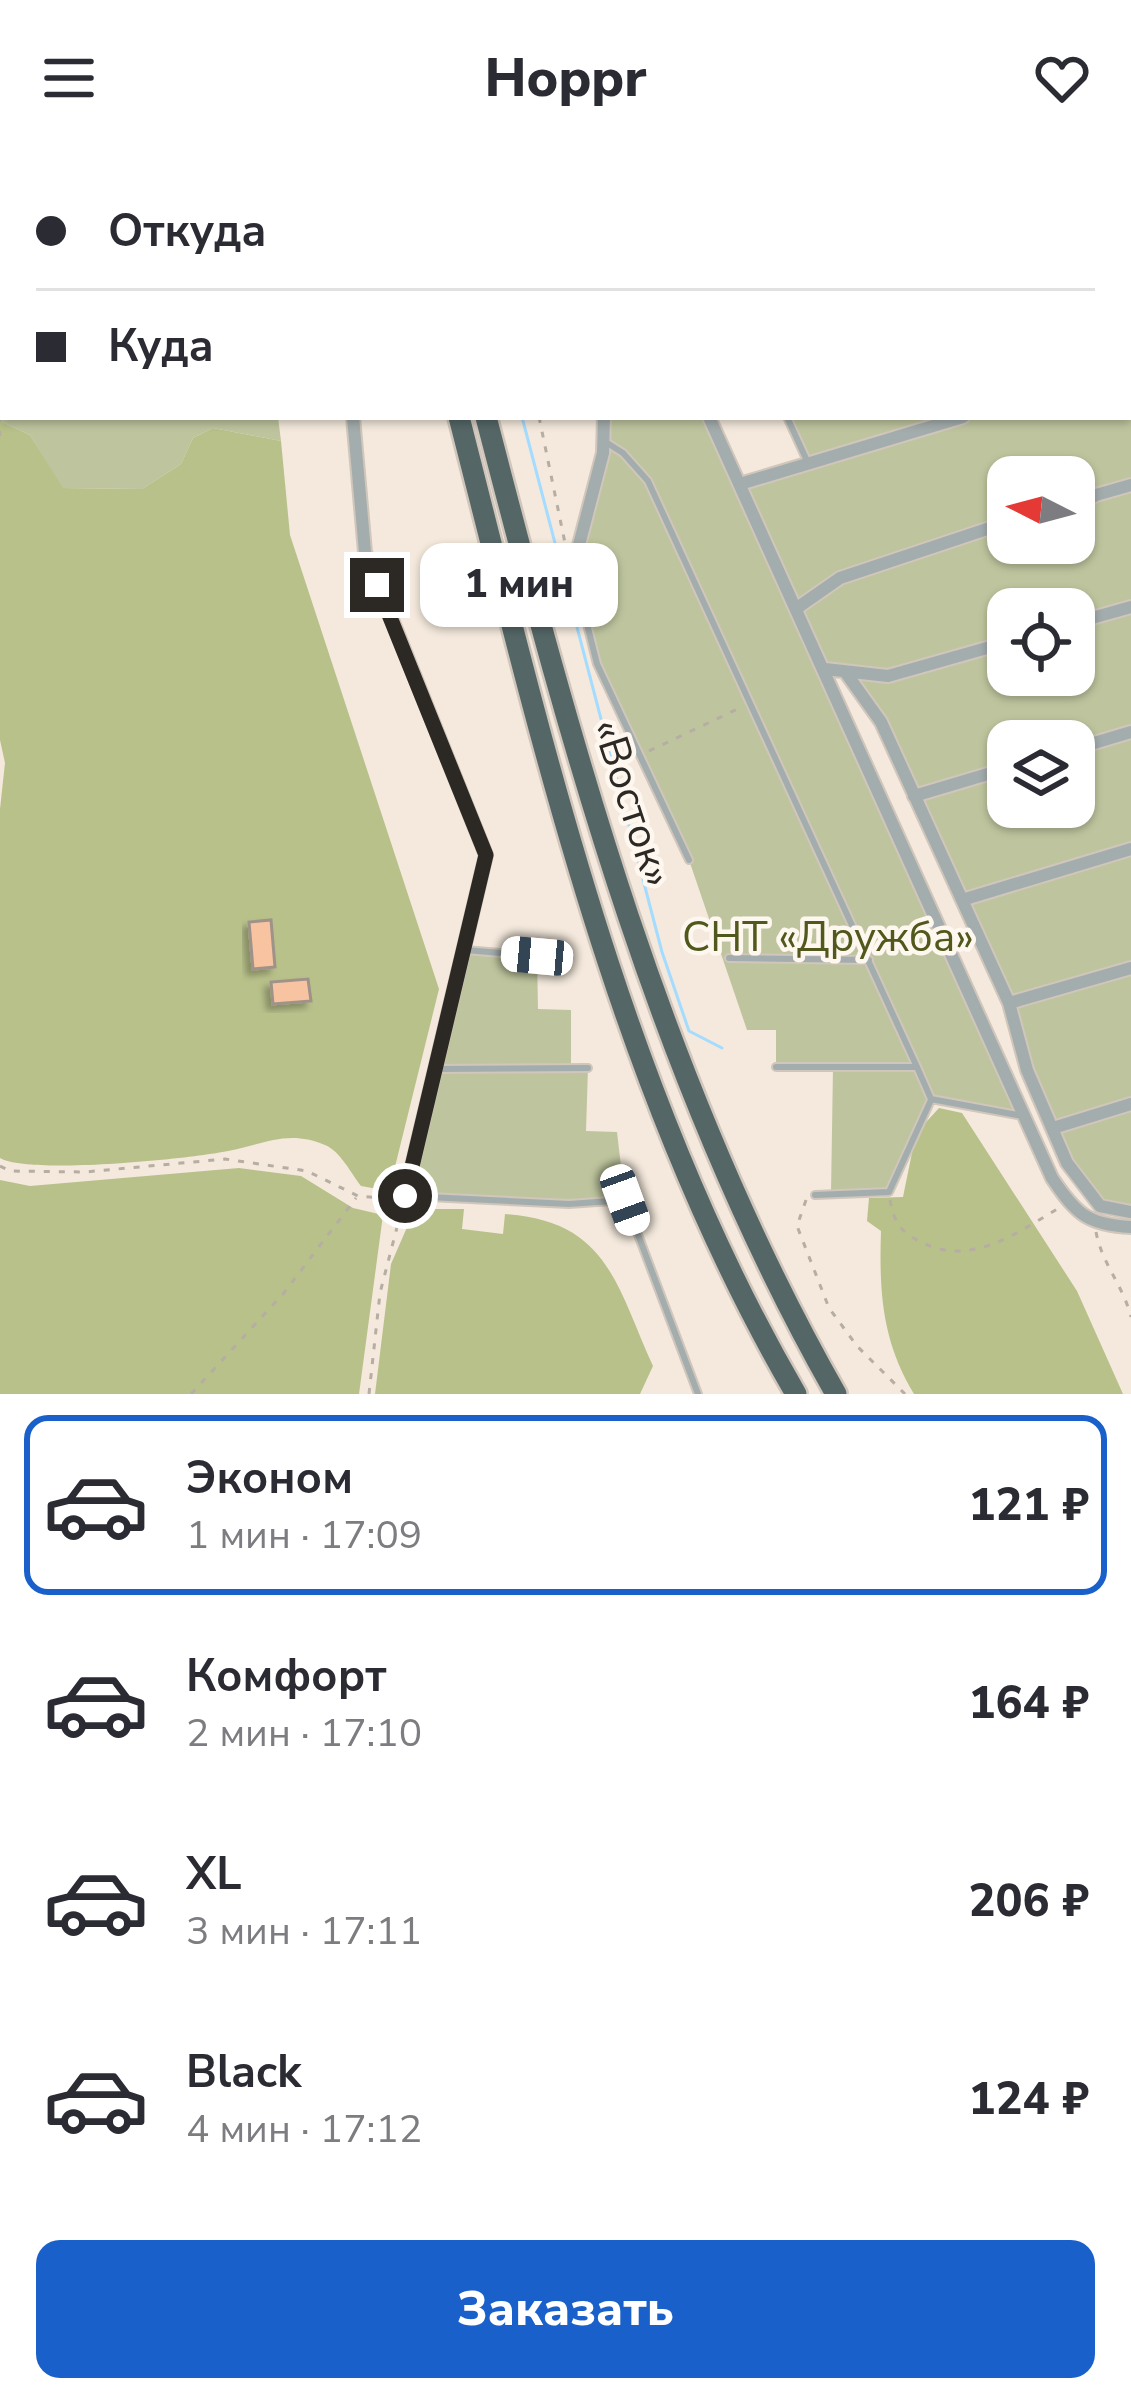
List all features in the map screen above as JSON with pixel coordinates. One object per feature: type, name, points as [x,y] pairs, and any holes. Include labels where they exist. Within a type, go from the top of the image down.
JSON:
[{"type":"highway","name":"«Восток»","points":[[460,420],[579,874],[623,1008],[692,1185],[796,1394]]},
{"type":"highway","name":"«Восток»","points":[[487,420],[573,750],[656,998],[746,1215],[836,1394]]},
{"type":"street","points":[[352,420],[365,552],[486,855],[405,1196]]},
{"type":"street","points":[[573,568],[604,420]]},
{"type":"street","points":[[710,420],[1026,1117],[1069,1202],[1095,1226],[1131,1227]]},
{"type":"street","points":[[906,420],[912,433]]},
{"type":"street","points":[[740,484],[953,420]]},
{"type":"street","points":[[1095,496],[1131,485]]},
{"type":"street","points":[[797,608],[840,578],[987,529]]},
{"type":"street","points":[[1095,617],[1131,607]]},
{"type":"street","points":[[825,669],[888,676],[987,649]]},
{"type":"street","points":[[846,673],[881,722],[1009,1003],[1028,1070],[1081,1188],[1100,1207],[1131,1212]]},
{"type":"street","points":[[1095,743],[1131,732]]},
{"type":"street","points":[[914,796],[987,774]]},
{"type":"street","points":[[962,900],[1131,849]]},
{"type":"street","points":[[1009,1003],[1131,968]]},
{"type":"street","points":[[1053,1128],[1131,1104]]},
{"type":"lane","points":[[789,420],[808,464]]},
{"type":"lane","points":[[603,441],[623,453],[648,481],[931,1100],[889,1192],[815,1195]]},
{"type":"lane","points":[[573,568],[597,664],[689,860]]},
{"type":"lane","points":[[461,950],[537,956]]},
{"type":"lane","points":[[729,958],[870,959]]},
{"type":"lane","points":[[776,1067],[917,1067]]},
{"type":"lane","points":[[436,1069],[588,1068]]},
{"type":"lane","points":[[931,1100],[1026,1117]]},
{"type":"lane","points":[[405,1196],[569,1204],[625,1200],[698,1394]]},
{"type":"path","points":[[0,416],[0,436]]},
{"type":"path","points":[[540,420],[557,519],[573,568]]},
{"type":"path","points":[[640,755],[751,703]]},
{"type":"path","points":[[0,1166],[10,1172],[85,1172],[225,1160],[307,1171],[358,1196],[384,1200],[405,1196],[380,1293],[369,1394]]},
{"type":"path","points":[[889,1192],[893,1221],[907,1235],[936,1249],[976,1252],[1069,1202]]},
{"type":"path","points":[[815,1195],[803,1202],[797,1226],[829,1308],[856,1346],[905,1394]]},
{"type":"path","points":[[191,1394],[283,1294],[358,1196]]},
{"type":"path","points":[[1095,1226],[1100,1255],[1124,1287],[1131,1317]]},
{"type":"green space","points":[[278,420],[281,441],[213,428],[193,438],[181,464],[142,489],[62,488],[30,435],[0,421]]},
{"type":"green space","points":[[604,420],[710,420],[740,484],[808,463],[788,420],[1131,420],[1131,1212],[1100,1206],[1067,1163],[1009,1003],[881,722],[847,673],[826,669],[1026,1117],[931,1100],[889,1192],[831,1193],[833,1067],[776,1067],[776,1030],[747,1030],[689,860],[597,664],[573,568],[603,453]]},
{"type":"green space","points":[[0,421],[30,435],[63,488],[142,489],[181,464],[193,438],[213,428],[281,441],[290,535],[439,989],[389,1191],[361,1186],[330,1148],[299,1138],[110,1164],[42,1165],[0,1158],[0,809],[5,763],[0,740]]},
{"type":"green space","name":"СНТ «Дружба»","points":[[461,950],[537,956],[538,1009],[571,1010],[571,1067],[588,1068],[586,1131],[617,1132],[625,1200],[569,1204],[405,1196]]},
{"type":"green space","points":[[939,1108],[962,1113],[1077,1291],[1123,1394],[914,1394],[889,1335],[882,1295],[881,1231],[867,1221],[869,1198],[903,1197],[916,1133]]},
{"type":"green space","points":[[239,1168],[301,1176],[353,1208],[383,1215],[359,1394],[0,1394],[0,1180],[30,1186]]},
{"type":"green space","points":[[415,1209],[464,1209],[462,1229],[503,1234],[505,1214],[539,1219],[566,1229],[587,1244],[617,1284],[653,1366],[640,1394],[375,1394],[391,1264]]},
{"type":"building","points":[[271,920],[275,967],[253,969],[249,922]]},
{"type":"building","points":[[308,979],[311,1001],[273,1004],[271,982]]},
{"type":"waterway","points":[[523,420],[662,952],[689,1031],[722,1048]]},
{"type":"route","points":[[377,585],[486,855],[405,1196]]}]
